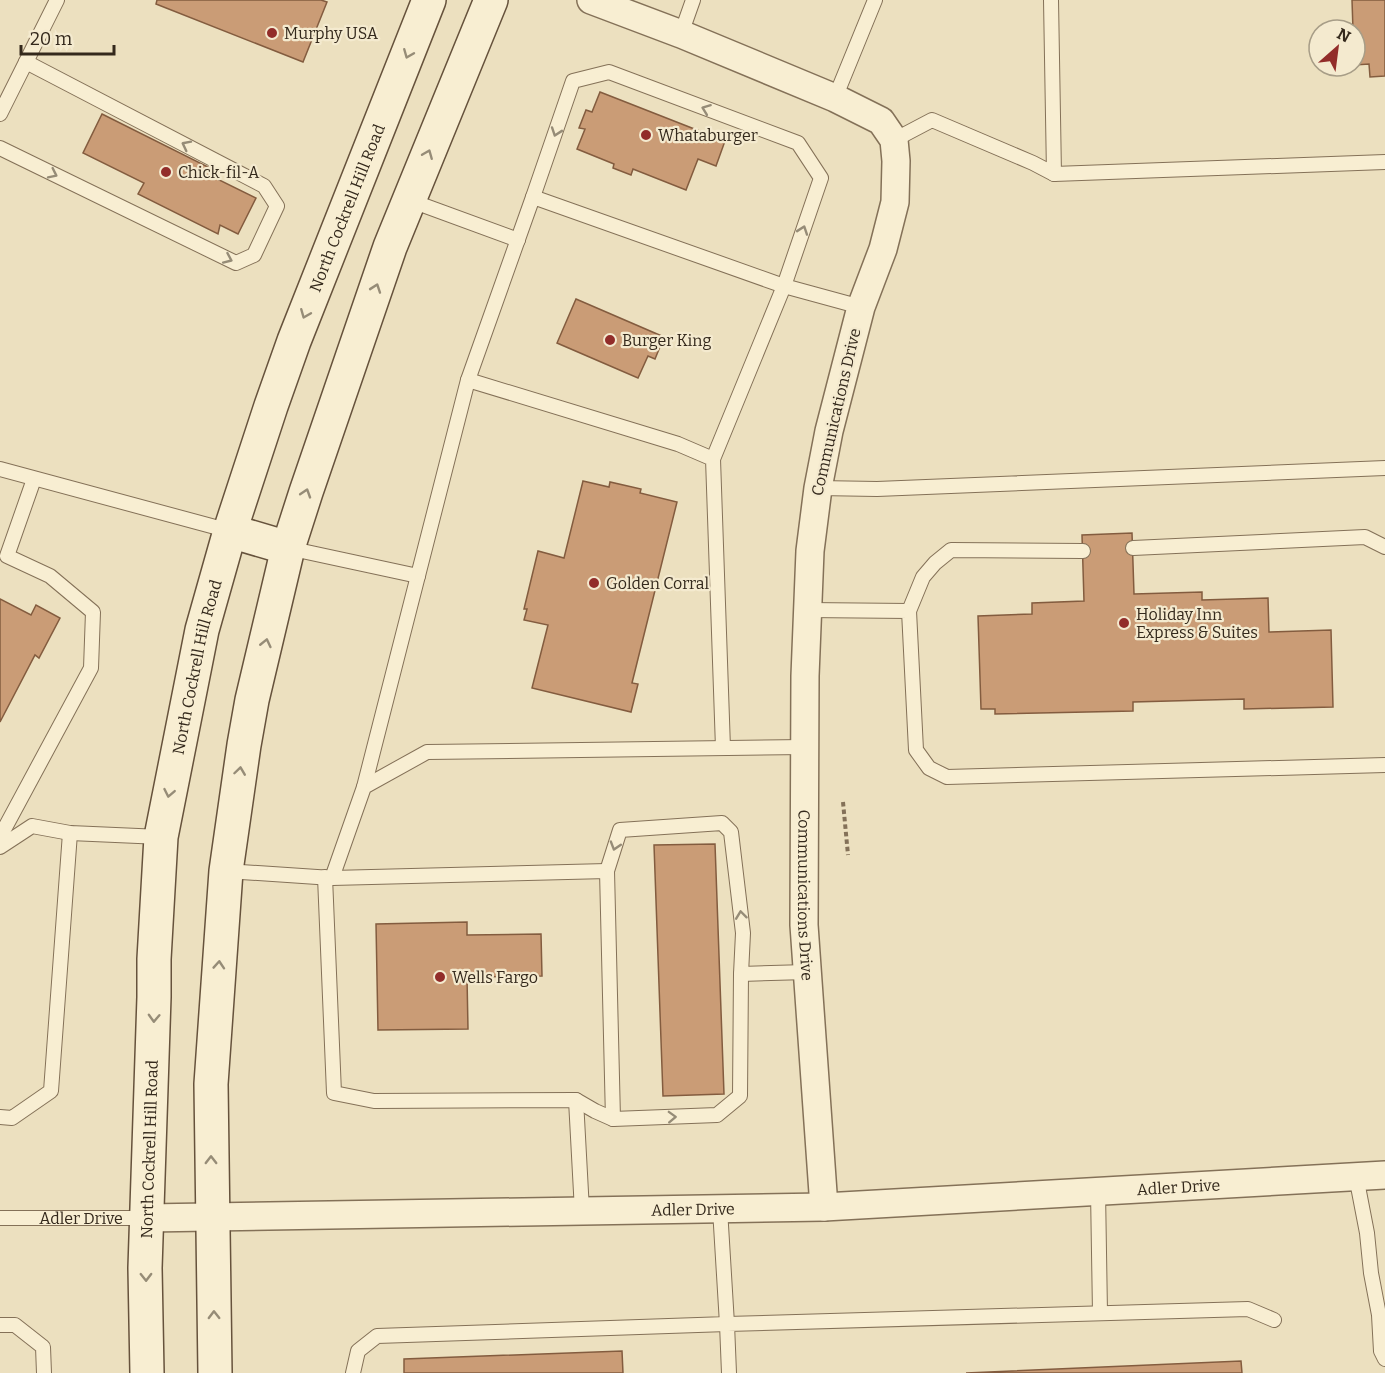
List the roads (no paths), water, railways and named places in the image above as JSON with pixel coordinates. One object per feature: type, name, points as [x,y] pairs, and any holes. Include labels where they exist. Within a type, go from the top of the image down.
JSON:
[{"type":"main road","name":"North Cockrell Hill Road","points":[[147,1373],[147,1218],[154,959],[161,837],[202,630],[230,531],[294,341],[429,0]]},
{"type":"main road","points":[[215,1373],[211,1084],[226,871],[252,700],[288,548],[390,247],[491,0]]},
{"type":"main road","points":[[230,531],[288,548]]},
{"type":"street","points":[[591,0],[681,34],[835,98],[880,121],[894,140]]},
{"type":"street","name":"Communications Drive","points":[[824,1207],[804,925],[805,676],[810,551],[818,488],[829,431],[861,307],[883,249],[895,202],[894,140]]},
{"type":"street","name":"Adler Drive","points":[[147,1218],[824,1207],[1385,1175]]},
{"type":"lane","points":[[0,114],[57,0]]},
{"type":"lane","points":[[681,34],[693,0]]},
{"type":"lane","points":[[835,98],[874,0]]},
{"type":"lane","points":[[1051,0],[1054,174]]},
{"type":"lane","points":[[0,148],[236,263],[254,255],[277,206],[264,186],[26,62]]},
{"type":"lane","points":[[613,1119],[607,871],[620,830],[722,823],[731,832],[743,933],[740,1096],[717,1115],[613,1119],[576,1100],[374,1101],[334,1093],[329,877],[364,787],[468,380],[573,81],[609,72],[798,144],[821,178],[784,286],[713,459],[723,748]]},
{"type":"lane","points":[[894,140],[932,120],[1054,174],[1385,162]]},
{"type":"lane","points":[[533,197],[784,286],[861,307]]},
{"type":"lane","points":[[409,200],[518,240]]},
{"type":"lane","points":[[468,380],[678,444],[713,459]]},
{"type":"lane","points":[[818,488],[877,489],[1385,468]]},
{"type":"lane","points":[[0,469],[230,531]]},
{"type":"lane","points":[[0,837],[92,668],[93,612],[50,576],[4,556],[34,479]]},
{"type":"lane","points":[[1133,548],[1365,537],[1385,547]]},
{"type":"lane","points":[[288,548],[418,576]]},
{"type":"lane","points":[[1083,551],[951,550],[923,577],[909,611],[916,750],[929,768],[947,777],[1385,765]]},
{"type":"lane","points":[[807,610],[909,611]]},
{"type":"lane","points":[[364,787],[427,752],[805,747]]},
{"type":"lane","points":[[0,846],[32,826],[70,833],[161,837]]},
{"type":"lane","points":[[0,1117],[12,1118],[51,1091],[70,833]]},
{"type":"lane","points":[[226,871],[329,877],[607,871]]},
{"type":"lane","points":[[741,974],[807,972]]},
{"type":"lane","points":[[576,1100],[582,1211]]},
{"type":"lane","points":[[1356,1176],[1379,1315],[1381,1351],[1385,1359]]},
{"type":"lane","points":[[1098,1191],[1100,1313]]},
{"type":"lane","points":[[720,1209],[729,1373]]},
{"type":"lane","name":"Adler Drive","points":[[0,1218],[147,1218]]},
{"type":"lane","points":[[353,1373],[358,1351],[377,1336],[1248,1309],[1274,1320]]},
{"type":"lane","points":[[0,1325],[15,1325],[43,1347],[44,1373]]},
{"type":"place","name":"Murphy USA","points":[[272,33]]},
{"type":"place","name":"Whataburger","points":[[646,135]]},
{"type":"place","name":"Chick-fil-A","points":[[166,172]]},
{"type":"place","name":"Burger King","points":[[610,340]]},
{"type":"place","name":"Golden Corral","points":[[594,583]]},
{"type":"place","name":"Holiday Inn Express & Suites","points":[[1124,623]]},
{"type":"place","name":"Wells Fargo","points":[[440,977]]}]
